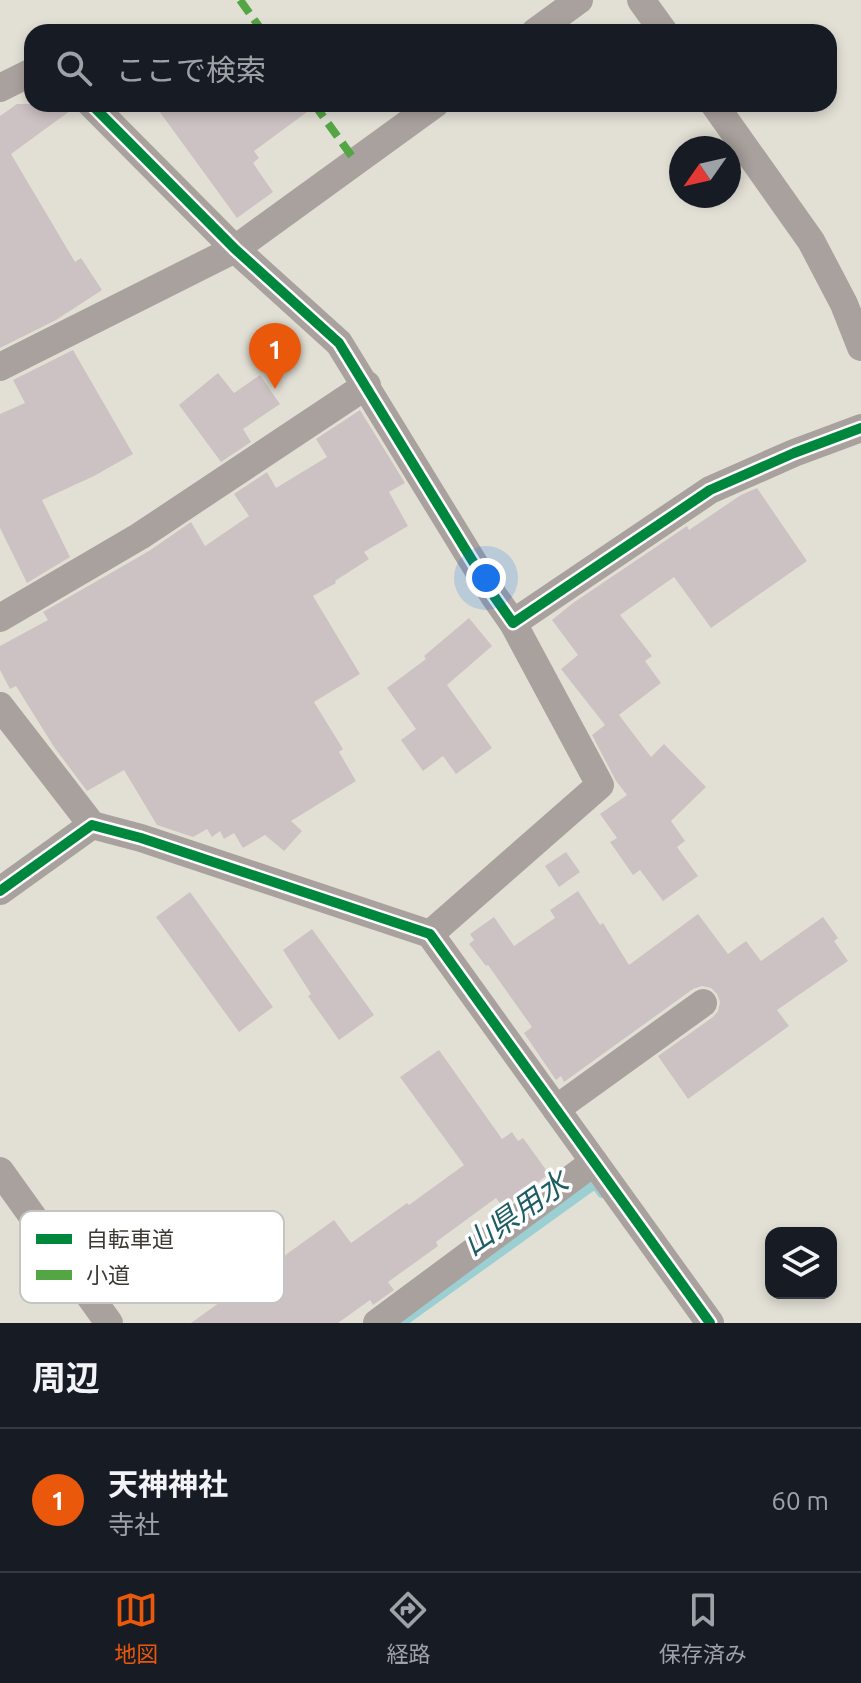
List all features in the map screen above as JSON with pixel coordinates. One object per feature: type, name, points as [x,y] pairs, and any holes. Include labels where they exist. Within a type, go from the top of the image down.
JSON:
[{"type":"street","points":[[546,24],[579,0]]},
{"type":"street","points":[[641,0],[658,24]]},
{"type":"street","points":[[0,88],[24,76]]},
{"type":"street","points":[[99,112],[235,249],[339,343],[513,623],[600,785],[430,934]]},
{"type":"street","points":[[0,367],[235,249],[424,112]]},
{"type":"street","points":[[720,112],[811,241],[844,304],[861,347]]},
{"type":"street","points":[[0,618],[140,536],[367,385]]},
{"type":"street","points":[[513,623],[710,490],[861,428]]},
{"type":"street","points":[[0,706],[92,825],[141,838],[430,934],[710,1323]]},
{"type":"street","points":[[0,891],[92,825]]},
{"type":"street","points":[[556,1109],[703,1003]]},
{"type":"street","points":[[377,1323],[594,1162]]},
{"type":"street","points":[[0,1171],[29,1211]]},
{"type":"street","points":[[95,1303],[109,1323]]},
{"type":"building","points":[[17,104],[24,104],[24,112],[69,112],[11,154],[75,262],[81,258],[102,290],[56,320],[0,348],[0,116]]},
{"type":"building","points":[[160,112],[307,112],[254,151],[259,158],[253,163],[273,192],[237,218]]},
{"type":"building","points":[[73,350],[133,454],[42,500],[70,557],[27,583],[0,528],[0,414],[25,403],[13,380]]},
{"type":"building","points":[[218,373],[234,393],[260,375],[280,404],[243,429],[251,442],[221,462],[179,405]]},
{"type":"building","points":[[360,410],[405,483],[389,492],[408,526],[364,552],[369,559],[313,596],[360,674],[314,702],[343,749],[339,752],[356,781],[291,821],[302,831],[284,851],[265,835],[243,848],[234,833],[224,839],[220,831],[212,837],[207,829],[193,837],[157,825],[124,770],[87,791],[54,747],[16,686],[10,689],[0,670],[0,646],[48,620],[43,612],[149,551],[191,522],[205,546],[249,516],[234,494],[267,472],[276,488],[327,457],[316,439]]},
{"type":"building","points":[[757,488],[807,561],[711,628],[674,577],[620,615],[652,656],[645,661],[661,683],[619,715],[651,757],[664,744],[706,787],[671,821],[685,841],[677,847],[698,876],[663,901],[640,870],[633,875],[610,842],[617,838],[600,814],[627,795],[616,781],[592,735],[605,725],[561,669],[578,655],[552,620],[687,526],[689,530],[741,495]]},
{"type":"building","points":[[469,618],[492,646],[447,685],[492,748],[456,774],[443,756],[423,771],[401,740],[416,729],[387,688],[426,659],[424,656]]},
{"type":"building","points":[[566,852],[580,872],[559,887],[545,866]]},
{"type":"building","points":[[578,891],[600,925],[603,923],[629,965],[698,914],[728,954],[746,941],[761,961],[823,917],[838,938],[834,941],[848,961],[777,1010],[789,1026],[688,1099],[658,1056],[718,1011],[720,1002],[717,994],[711,988],[702,986],[693,989],[564,1082],[561,1076],[556,1080],[524,1033],[532,1027],[488,965],[469,944],[474,940],[470,934],[494,917],[514,946],[555,918],[550,910]]},
{"type":"building","points":[[190,892],[273,1007],[239,1032],[156,917]]},
{"type":"building","points":[[312,929],[374,1015],[339,1040],[308,996],[311,994],[283,950]]},
{"type":"building","points":[[439,1050],[502,1139],[512,1132],[518,1141],[523,1138],[549,1174],[503,1208],[496,1198],[388,1282],[394,1290],[373,1305],[370,1300],[338,1323],[191,1323],[219,1303],[284,1303],[284,1256],[334,1220],[351,1243],[464,1165],[400,1077]]},
{"type":"waterway","name":"山県用水","points":[[401,1323],[592,1186],[596,1185],[602,1193]]},
{"type":"marked path","points":[[240,0],[257,24]]},
{"type":"marked path","points":[[320,112],[356,162]]},
{"type":"cycle path","points":[[99,112],[235,249],[339,343],[513,623],[710,490],[861,428]]},
{"type":"cycle path","points":[[0,891],[92,825],[141,838],[430,934],[710,1323]]},
{"type":"place","name":"天神神社","points":[[275,389]]}]
